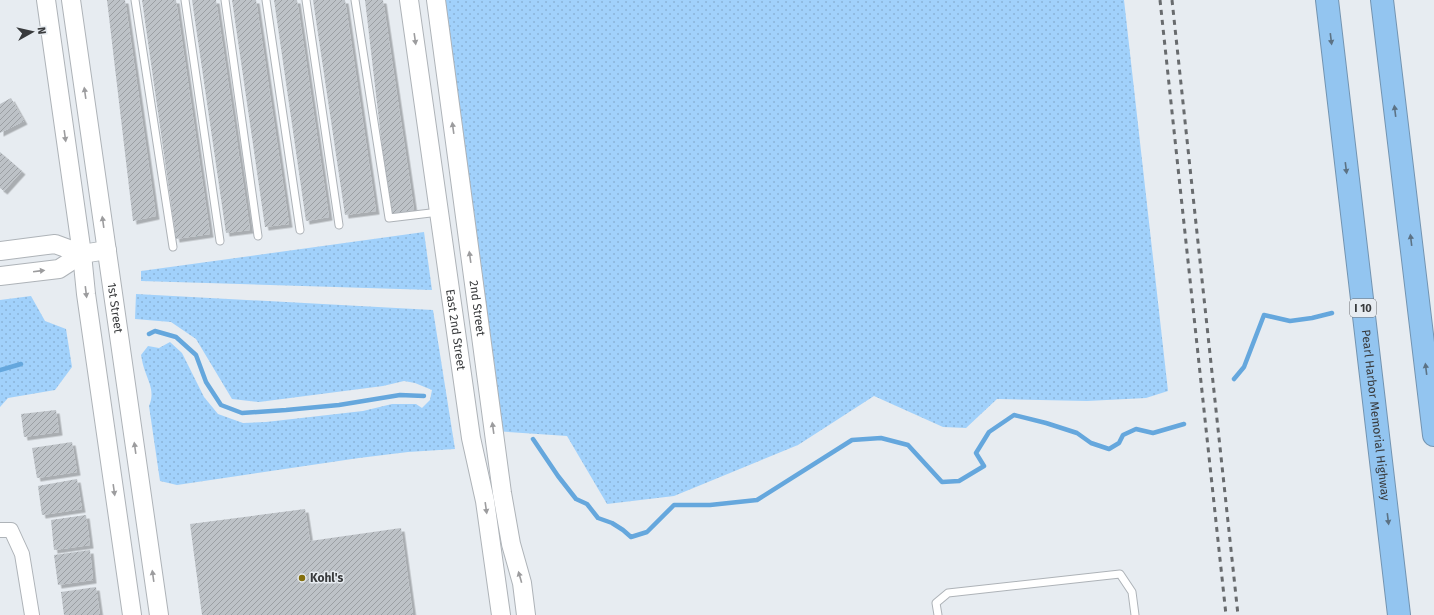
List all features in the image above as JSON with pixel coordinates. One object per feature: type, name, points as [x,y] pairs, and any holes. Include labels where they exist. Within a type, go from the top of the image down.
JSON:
[{"type":"highway","name":"Pearl Harbor Memorial Highway","points":[[1327,0],[1399,615]]},
{"type":"highway","points":[[1382,0],[1434,435]]},
{"type":"street","points":[[46,0],[82,254],[87,302],[132,615]]},
{"type":"street","name":"1st Street","points":[[71,0],[159,615]]},
{"type":"street","name":"East 2nd Street","points":[[409,0],[471,438],[485,501],[502,615]]},
{"type":"street","name":"2nd Street","points":[[436,0],[501,486],[511,544],[522,583],[526,615]]},
{"type":"street","points":[[0,251],[55,244],[82,254]]},
{"type":"street","points":[[0,276],[59,269],[82,254],[107,250]]},
{"type":"street","points":[[5,530],[22,554],[32,615]]},
{"type":"lane","points":[[135,0],[173,247]]},
{"type":"lane","points":[[185,0],[220,241]]},
{"type":"lane","points":[[225,0],[258,236]]},
{"type":"lane","points":[[266,0],[300,230]]},
{"type":"lane","points":[[306,0],[339,225]]},
{"type":"lane","points":[[355,0],[389,218],[439,212]]},
{"type":"lane","points":[[938,615],[936,603],[948,593],[1120,574],[1132,592],[1135,615]]},
{"type":"shaded area","points":[[434,0],[1124,0],[1168,391],[1146,398],[1087,401],[997,399],[966,428],[943,427],[874,396],[798,445],[674,496],[607,504],[567,436],[494,431]]},
{"type":"shaded area","points":[[424,232],[432,290],[141,281],[141,271]]},
{"type":"shaded area","points":[[136,294],[433,310],[455,449],[408,452],[359,458],[177,485],[160,481],[149,406],[151,401],[150,384],[141,355],[148,346],[159,348],[170,342],[182,353],[204,397],[218,414],[243,423],[266,422],[363,411],[392,404],[416,404],[422,408],[430,400],[432,390],[415,383],[404,381],[383,386],[259,402],[232,399],[196,339],[171,322],[135,319]]},
{"type":"shaded area","points":[[31,296],[45,321],[66,329],[72,367],[55,390],[8,398],[0,407],[0,300]]},
{"type":"building","points":[[107,0],[125,0],[156,216],[133,221]]},
{"type":"building","points":[[142,0],[176,0],[210,234],[176,239]]},
{"type":"building","points":[[192,0],[216,0],[250,230],[226,233]]},
{"type":"building","points":[[232,0],[256,0],[289,224],[265,227]]},
{"type":"building","points":[[274,0],[297,0],[329,217],[306,221]]},
{"type":"building","points":[[313,0],[345,0],[376,211],[345,215]]},
{"type":"building","points":[[365,0],[383,0],[414,210],[390,215]]},
{"type":"building","points":[[11,98],[24,121],[0,133],[0,104]]},
{"type":"building","points":[[0,152],[22,171],[4,191],[0,188]]},
{"type":"building","points":[[56,410],[59,432],[24,437],[21,414]]},
{"type":"building","points":[[72,442],[77,472],[37,478],[32,448]]},
{"type":"building","points":[[77,479],[82,509],[42,515],[38,486]]},
{"type":"building","name":"Kohl's","points":[[305,509],[310,541],[401,528],[413,615],[202,615],[190,524]]},
{"type":"building","points":[[86,515],[90,545],[54,550],[51,520]]},
{"type":"building","points":[[90,550],[93,580],[58,585],[54,555]]},
{"type":"building","points":[[96,587],[100,615],[64,615],[61,592]]},
{"type":"waterway","points":[[1234,379],[1244,367],[1264,315],[1290,321],[1332,313]]},
{"type":"waterway","points":[[149,334],[155,331],[176,337],[196,355],[206,382],[221,405],[242,413],[339,405],[400,395],[424,396]]},
{"type":"waterway","points":[[0,370],[21,364]]},
{"type":"waterway","points":[[533,439],[558,476],[576,499],[587,504],[598,518],[612,523],[631,537],[647,532],[674,505],[710,505],[757,500],[852,440],[881,438],[908,445],[942,482],[959,481],[984,466],[976,453],[989,432],[1014,415],[1077,433],[1091,443],[1109,449],[1119,443],[1123,435],[1136,429],[1153,433],[1184,424]]},
{"type":"railway","points":[[1160,0],[1226,615]]},
{"type":"railway","points":[[1172,0],[1238,615]]},
{"type":"place","name":"Kohl's","points":[[302,578]]}]
